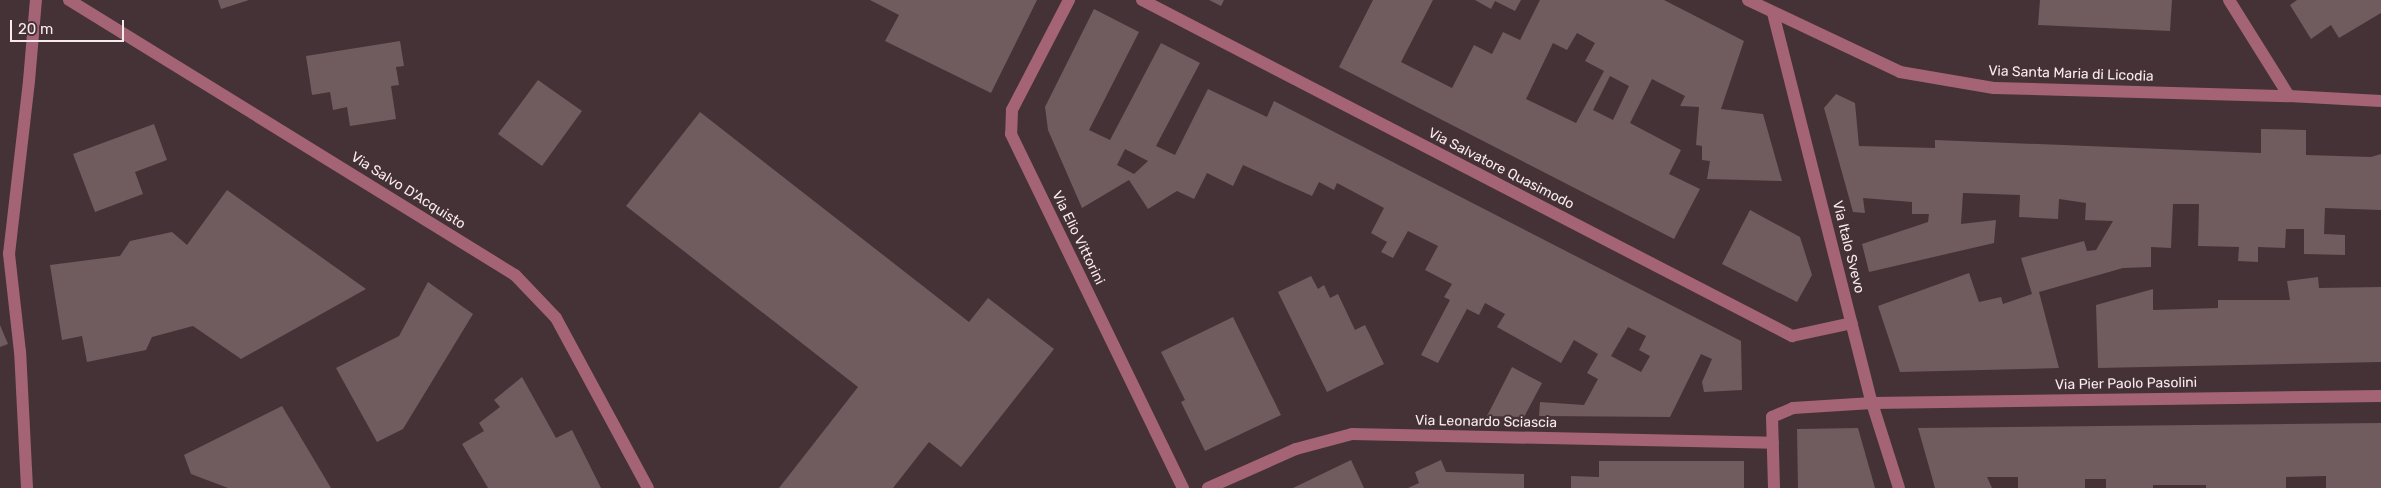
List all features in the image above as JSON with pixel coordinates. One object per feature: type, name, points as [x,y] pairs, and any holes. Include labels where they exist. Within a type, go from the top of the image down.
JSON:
[{"type":"street","points":[[27,488],[20,352],[4,255],[36,0]]},
{"type":"street","name":"Via Salvo D'Acquisto","points":[[69,0],[514,275],[556,318],[648,488]]},
{"type":"street","name":"Via Elio Vittorini","points":[[1069,0],[1012,110],[1011,134],[1183,488]]},
{"type":"street","name":"Via Salvatore Quasimodo","points":[[1142,0],[1792,336],[1852,323]]},
{"type":"street","name":"Via Santa Maria di Licodia","points":[[1748,0],[1900,72],[1975,85],[1994,88],[2289,96],[2381,101]]},
{"type":"street","points":[[2229,0],[2289,96]]},
{"type":"street","name":"Via Italo Svevo","points":[[1773,13],[1872,403],[1899,488]]},
{"type":"street","name":"Via Pier Paolo Pasolini","points":[[1773,443],[1772,417],[1793,408],[1872,403],[2381,396]]},
{"type":"street","name":"Via Leonardo Sciascia","points":[[1208,488],[1296,449],[1352,434],[1773,443]]},
{"type":"street","points":[[1773,443],[1774,488]]},
{"type":"building","points":[[218,0],[249,0],[221,9]]},
{"type":"building","points":[[870,0],[1037,0],[991,93],[885,41],[899,15]]},
{"type":"building","points":[[1209,0],[1224,0],[1221,6]]},
{"type":"building","points":[[1373,0],[1433,0],[1401,62],[1452,88],[1474,45],[1492,54],[1503,32],[1520,40],[1540,0],[1664,0],[1744,41],[1721,109],[1763,114],[1782,181],[1707,179],[1710,161],[1702,160],[1702,146],[1696,145],[1699,107],[1680,106],[1685,96],[1652,79],[1630,123],[1681,150],[1669,174],[1700,189],[1674,239],[1339,67]],"holes":[[[1577,33],[1595,43],[1585,61],[1604,71],[1576,123],[1526,99],[1553,43],[1567,50]],[[1610,76],[1629,86],[1613,120],[1593,110]]]},
{"type":"building","points":[[1475,0],[1521,0],[1515,11],[1495,1],[1491,9]]},
{"type":"building","points":[[2040,0],[2172,0],[2170,31],[2038,25]]},
{"type":"building","points":[[2297,0],[2381,0],[2381,13],[2339,38],[2331,25],[2311,39],[2290,5]]},
{"type":"building","points":[[1094,9],[1139,32],[1089,130],[1110,140],[1161,43],[1200,63],[1156,146],[1175,155],[1208,89],[1267,117],[1274,101],[1741,341],[1742,390],[1704,392],[1702,382],[1712,359],[1701,354],[1670,417],[1539,416],[1540,402],[1584,405],[1598,379],[1587,373],[1598,354],[1574,340],[1561,363],[1497,327],[1505,314],[1485,303],[1479,315],[1467,309],[1438,363],[1421,355],[1450,300],[1444,297],[1452,284],[1425,270],[1438,246],[1408,231],[1393,258],[1381,252],[1387,242],[1371,233],[1384,208],[1337,183],[1334,190],[1319,182],[1312,196],[1243,165],[1233,186],[1207,173],[1194,199],[1177,191],[1148,209],[1129,180],[1082,208],[1048,130],[1045,107]],"holes":[[[1125,149],[1148,161],[1134,174],[1117,165]],[[1628,327],[1646,336],[1639,350],[1650,356],[1641,372],[1611,356]]]},
{"type":"building","points":[[400,41],[404,66],[396,67],[399,85],[391,86],[396,119],[350,126],[347,107],[333,110],[330,92],[312,95],[306,56]]},
{"type":"building","points":[[538,80],[582,111],[542,166],[498,134]]},
{"type":"building","points":[[1836,94],[1855,103],[1859,146],[1935,148],[1935,140],[2261,153],[2261,129],[2306,130],[2306,155],[2371,157],[2381,154],[2381,210],[2325,208],[2324,234],[2345,235],[2345,255],[2304,254],[2304,229],[2286,229],[2285,248],[2258,247],[2258,262],[2238,261],[2239,247],[2198,246],[2199,204],[2173,204],[2171,248],[2151,247],[2151,267],[2123,268],[2039,292],[2059,368],[1900,372],[1878,306],[1969,273],[1979,302],[2001,297],[2003,304],[2032,294],[2021,258],[2084,241],[2087,251],[2096,250],[2113,221],[2085,220],[2086,203],[2059,199],[2058,219],[2019,217],[2020,195],[1963,193],[1961,224],[1996,220],[1994,243],[1869,272],[1862,244],[1928,222],[1929,214],[1912,214],[1912,202],[1863,198],[1865,213],[1853,212],[1824,108]]},
{"type":"building","points":[[700,112],[969,322],[988,298],[1054,349],[961,467],[929,442],[893,488],[779,488],[858,387],[626,206]]},
{"type":"building","points":[[154,124],[167,160],[135,172],[143,194],[95,212],[73,154]]},
{"type":"building","points":[[227,190],[366,289],[241,359],[193,326],[152,337],[146,350],[87,362],[82,336],[62,340],[50,265],[120,256],[130,241],[172,232],[187,245]]},
{"type":"building","points":[[1750,210],[1800,237],[1812,275],[1797,302],[1722,264]]},
{"type":"building","points":[[1311,276],[1318,289],[1324,285],[1330,298],[1338,294],[1355,330],[1365,325],[1384,364],[1327,392],[1278,292]]},
{"type":"building","points":[[2318,277],[2319,288],[2381,287],[2381,362],[2098,368],[2096,305],[2153,289],[2153,310],[2218,308],[2218,300],[2290,300],[2287,281]]},
{"type":"building","points":[[428,282],[473,314],[403,429],[377,442],[336,368],[399,336]]},
{"type":"building","points":[[1233,317],[1281,415],[1205,451],[1181,402],[1185,400],[1161,352]]},
{"type":"building","points":[[0,325],[8,344],[0,347]]},
{"type":"building","points":[[1512,367],[1542,383],[1524,417],[1487,416]]},
{"type":"building","points":[[522,377],[556,438],[572,430],[601,488],[488,488],[462,444],[484,431],[479,423],[500,407],[494,400]]},
{"type":"building","points":[[282,406],[331,488],[228,488],[191,474],[184,455]]},
{"type":"building","points":[[2381,423],[2381,488],[2326,488],[2326,476],[2286,477],[2286,488],[2206,488],[2206,485],[2153,485],[2153,488],[2106,488],[2106,479],[2085,479],[2085,488],[2018,488],[2018,477],[1987,477],[1992,488],[1935,488],[1918,428]]},
{"type":"building","points":[[1858,428],[1875,488],[1798,488],[1797,429]]},
{"type":"building","points":[[1351,460],[1364,488],[1293,488]]},
{"type":"building","points":[[1441,460],[1446,472],[1524,474],[1524,488],[1408,488],[1419,483],[1415,472]]},
{"type":"building","points":[[1599,461],[1744,461],[1744,488],[1571,488],[1571,476],[1599,477]]}]
